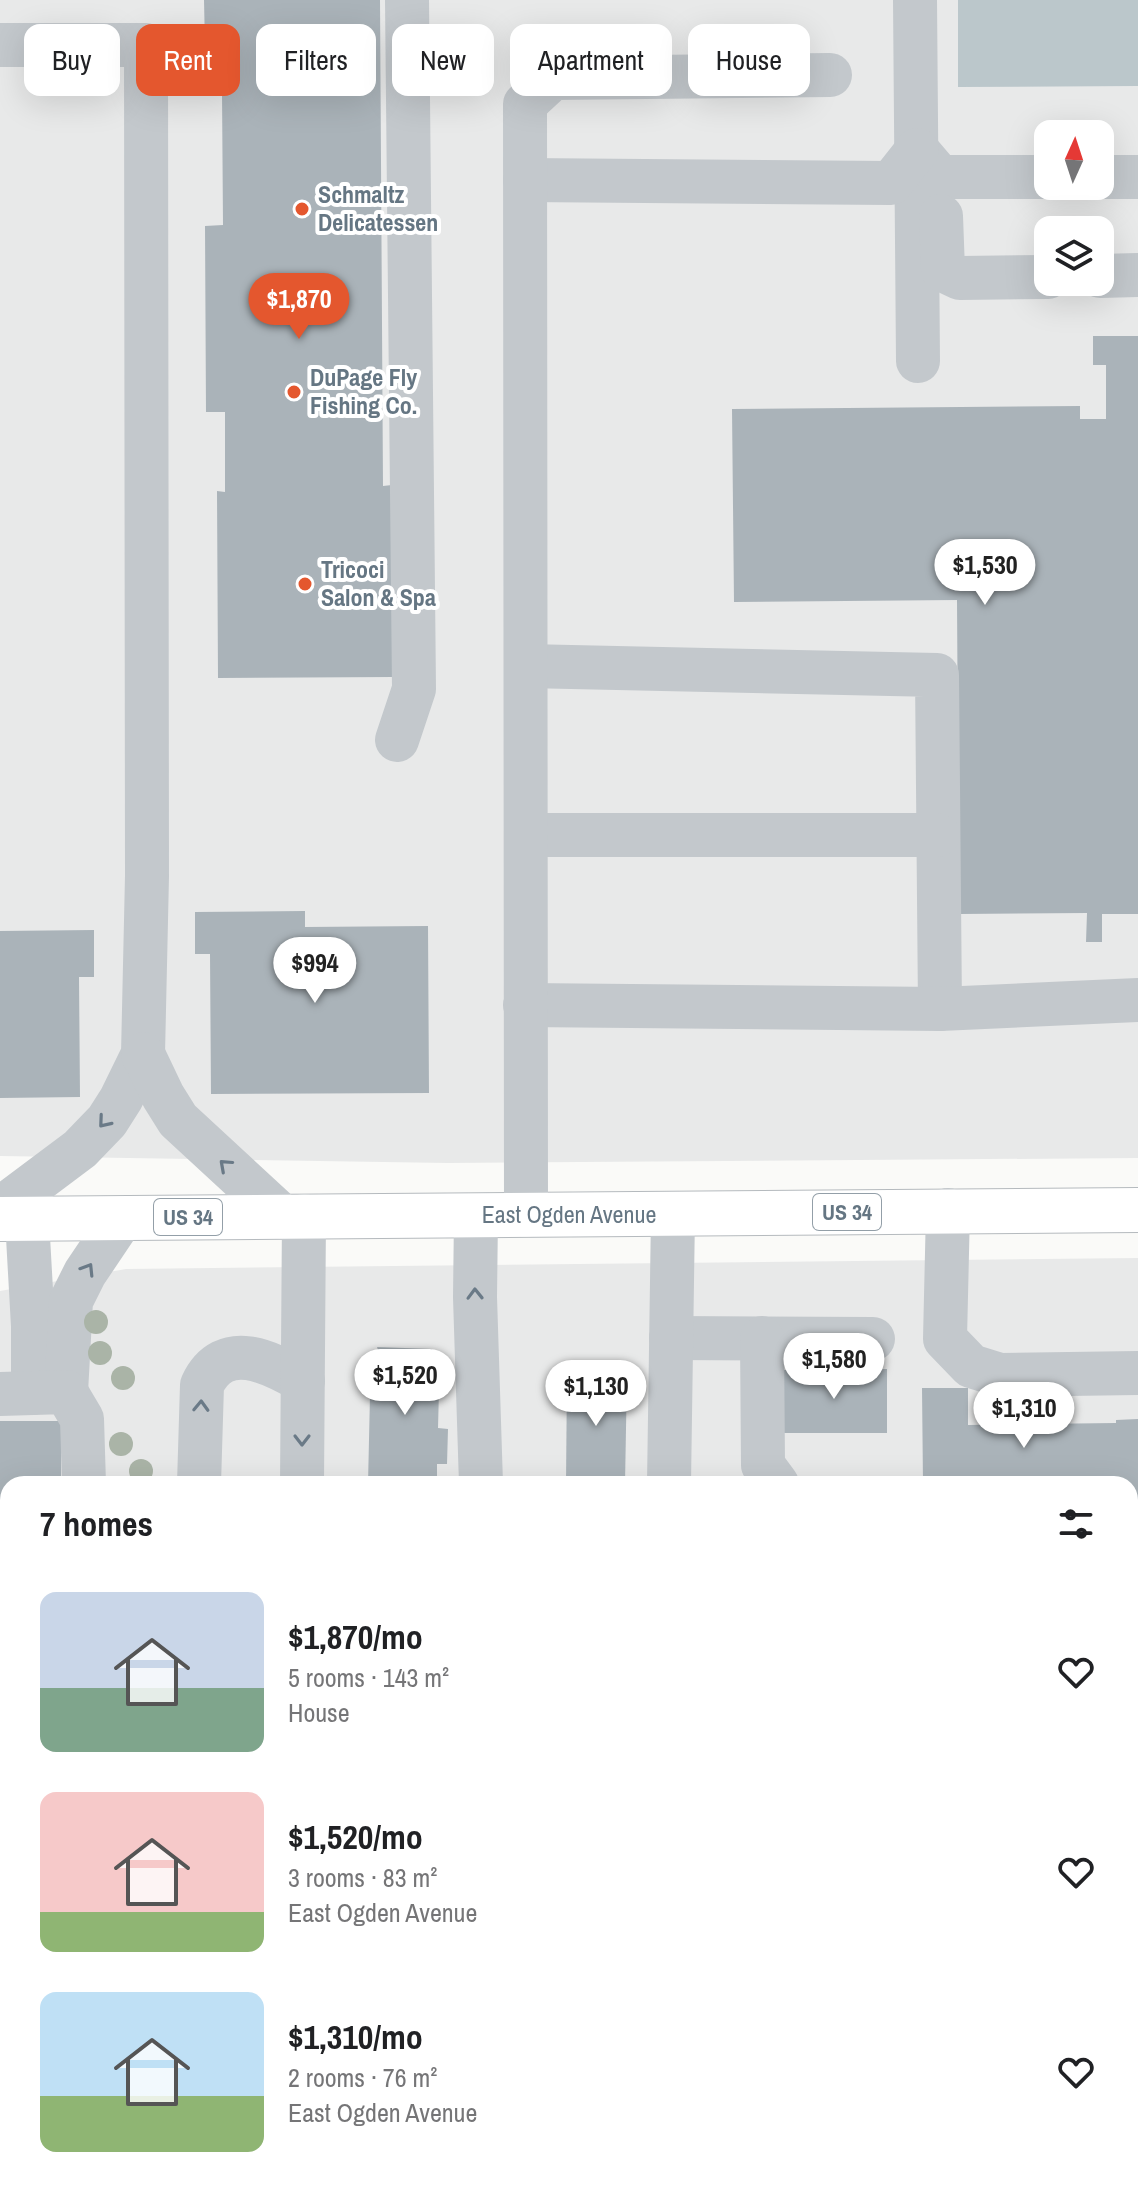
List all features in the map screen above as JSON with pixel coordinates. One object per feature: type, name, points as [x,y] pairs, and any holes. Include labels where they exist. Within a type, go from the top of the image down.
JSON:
[{"type":"main road","name":"East Ogden Avenue","points":[[9,1215],[122,1218],[1138,1210]]},
{"type":"street","points":[[397,740],[414,689],[407,0]]},
{"type":"street","points":[[915,0],[928,164],[943,270],[960,278],[1034,277]]},
{"type":"street","points":[[0,45],[146,45],[147,876],[143,1054],[107,1121],[9,1215],[33,1326],[33,1393]]},
{"type":"street","points":[[526,1215],[525,104],[553,78],[830,75]]},
{"type":"street","points":[[918,361],[928,164]]},
{"type":"street","points":[[525,180],[891,183],[928,164],[1034,175]]},
{"type":"street","points":[[1114,177],[1138,177]]},
{"type":"street","points":[[1114,276],[1138,275]]},
{"type":"street","points":[[526,666],[937,675],[940,1009]]},
{"type":"street","points":[[526,835],[938,835]]},
{"type":"street","points":[[525,1005],[940,1009],[1138,1000]]},
{"type":"street","points":[[143,1054],[178,1120],[293,1216],[303,1381],[302,1476]]},
{"type":"street","points":[[948,1210],[945,1339],[971,1366],[1000,1375],[1138,1373]]},
{"type":"street","points":[[669,1476],[673,1214]]},
{"type":"street","points":[[476,1216],[481,1476]]},
{"type":"street","points":[[33,1393],[85,1273],[122,1218]]},
{"type":"street","points":[[671,1338],[873,1339]]},
{"type":"street","points":[[762,1338],[763,1465],[771,1476]]},
{"type":"street","points":[[199,1476],[202,1385],[208,1372],[221,1362],[240,1356],[273,1364],[303,1381]]},
{"type":"street","points":[[456,1476],[457,1422],[477,1356]]},
{"type":"street","points":[[33,1393],[82,1419],[84,1476]]},
{"type":"shaded area","points":[[0,0],[1138,0],[1138,1158],[448,1163],[0,1156]]},
{"type":"shaded area","points":[[958,0],[1138,0],[1138,86],[958,87]]},
{"type":"shaded area","points":[[1138,1258],[1138,1476],[0,1476],[0,1291],[126,1269]]},
{"type":"building","points":[[204,0],[380,0],[383,486],[392,485],[393,677],[218,678],[217,491],[225,492],[225,412],[206,412],[205,226],[223,225],[222,96],[240,96],[240,24],[205,24]]},
{"type":"building","points":[[1093,336],[1138,336],[1138,914],[1102,914],[1102,942],[1086,942],[1087,913],[959,914],[957,600],[734,602],[732,409],[1080,406],[1080,419],[1106,419],[1106,365],[1093,365]]},
{"type":"building","points":[[305,911],[305,927],[428,926],[429,1093],[211,1094],[210,954],[195,954],[195,912]]},
{"type":"building","points":[[94,930],[94,977],[79,977],[80,1097],[0,1098],[0,931]]},
{"type":"building","points":[[377,1347],[440,1352],[438,1428],[448,1429],[447,1464],[437,1464],[437,1476],[368,1476],[371,1351],[378,1350]]},
{"type":"building","points":[[887,1369],[887,1433],[781,1433],[781,1370]]},
{"type":"building","points":[[567,1372],[627,1373],[625,1476],[566,1476]]},
{"type":"building","points":[[922,1388],[968,1388],[968,1425],[1116,1423],[1116,1420],[1138,1419],[1138,1476],[923,1476]]},
{"type":"building","points":[[0,1421],[61,1421],[61,1476],[0,1476]]},
{"type":"place","name":"Schmaltz Delicatessen","points":[[302,209]]},
{"type":"place","name":"DuPage Fly Fishing Co.","points":[[294,392]]},
{"type":"place","name":"Tricoci Salon & Spa","points":[[305,584]]}]
